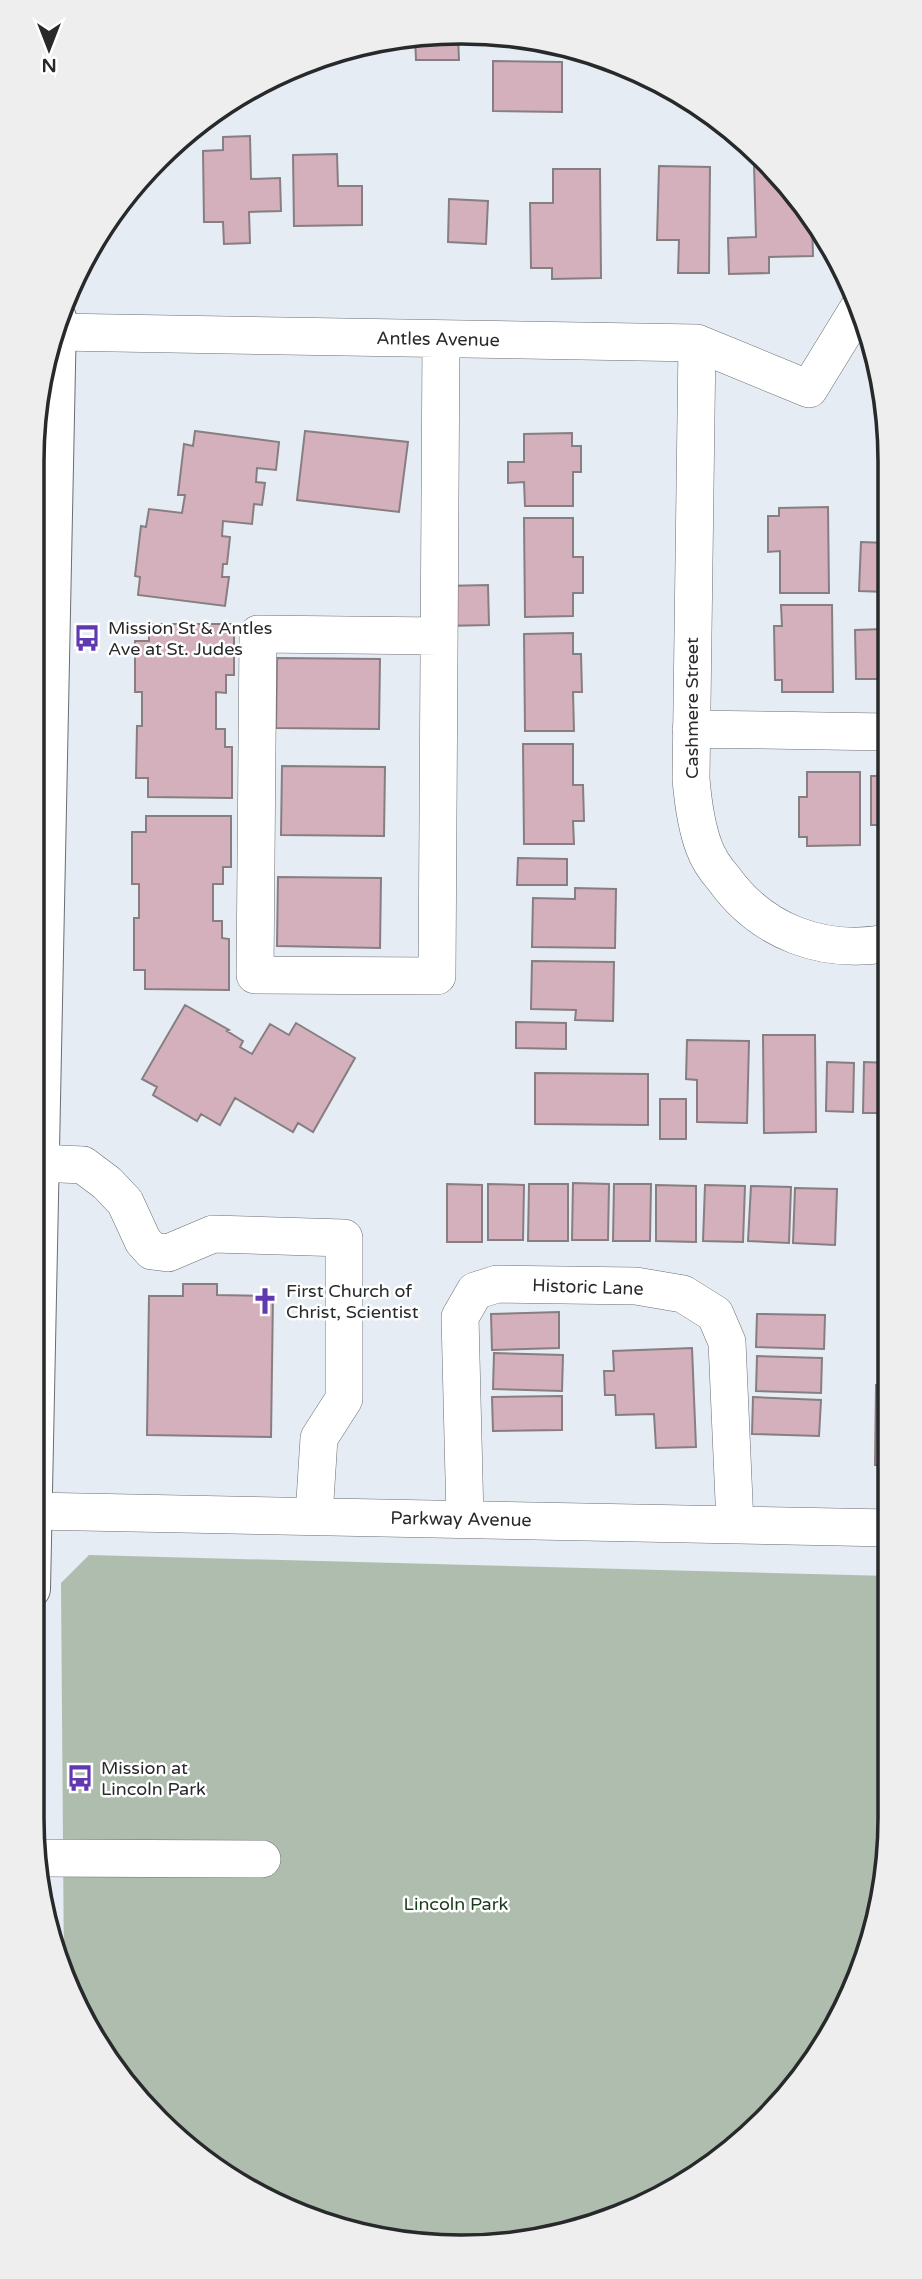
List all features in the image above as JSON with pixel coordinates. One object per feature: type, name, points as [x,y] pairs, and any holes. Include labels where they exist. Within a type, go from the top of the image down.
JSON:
[{"type":"main road","points":[[44,885],[56,361]]},
{"type":"street","name":"Antles Avenue","points":[[67,325],[441,339],[697,343],[809,389],[853,318]]},
{"type":"street","points":[[439,636],[258,634],[255,975],[437,976],[441,339]]},
{"type":"street","name":"Cashmere Street","points":[[697,343],[691,779],[698,827],[705,849],[736,896],[754,914],[780,929],[804,938],[850,947],[878,944]]},
{"type":"street","points":[[691,729],[878,732]]},
{"type":"street","points":[[44,1184],[83,1165],[107,1183],[125,1202],[143,1241],[152,1251],[168,1253],[213,1234],[344,1238],[344,1399],[319,1438],[314,1516]]},
{"type":"street","name":"Historic Lane","points":[[465,1519],[460,1317],[475,1291],[497,1284],[636,1286],[684,1294],[715,1314],[727,1342],[734,1524]]},
{"type":"street","name":"Parkway Avenue","points":[[44,1511],[878,1528]]},
{"type":"street","points":[[46,1858],[262,1858]]},
{"type":"green space","name":"Lincoln Park","points":[[89,1555],[878,1576],[878,1818],[875,1872],[856,1952],[822,2027],[775,2093],[715,2149],[646,2192],[569,2221],[515,2232],[488,2234],[407,2232],[327,2213],[252,2179],[186,2132],[147,2093],[100,2027],[66,1952],[64,1945],[61,1583]]},
{"type":"building","points":[[458,44],[459,60],[416,60],[415,46]]},
{"type":"building","points":[[493,61],[562,62],[562,112],[493,111]]},
{"type":"building","points":[[250,136],[251,179],[280,178],[281,211],[249,212],[250,243],[224,244],[223,222],[204,222],[203,151],[223,150],[223,137]]},
{"type":"building","points":[[337,154],[338,186],[362,186],[362,225],[294,226],[293,155]]},
{"type":"building","points":[[754,164],[775,186],[808,229],[812,236],[813,256],[769,257],[769,273],[729,274],[728,238],[756,237]]},
{"type":"building","points":[[659,166],[710,167],[709,273],[678,273],[679,240],[657,240]]},
{"type":"building","points":[[553,169],[600,169],[601,278],[552,279],[552,268],[531,268],[530,203],[553,203]]},
{"type":"building","points":[[449,199],[488,201],[486,244],[448,242]]},
{"type":"building","points":[[195,431],[279,442],[276,470],[257,468],[256,482],[265,483],[262,505],[254,504],[252,524],[223,521],[222,536],[230,537],[227,564],[223,564],[222,577],[229,577],[225,606],[138,595],[140,577],[135,576],[141,526],[146,527],[149,509],[182,513],[185,495],[178,495],[184,444],[193,446]]},
{"type":"building","points":[[305,431],[408,442],[399,512],[297,500]]},
{"type":"building","points":[[572,433],[572,446],[581,446],[581,472],[573,472],[573,506],[525,506],[524,482],[508,483],[508,462],[524,462],[524,434]]},
{"type":"building","points":[[828,507],[829,593],[780,593],[780,551],[768,552],[768,516],[779,516],[779,508]]},
{"type":"building","points":[[524,518],[573,518],[573,557],[583,557],[583,593],[573,593],[573,616],[525,617]]},
{"type":"building","points":[[861,542],[878,543],[878,592],[859,591]]},
{"type":"building","points":[[488,585],[489,625],[445,626],[443,586]]},
{"type":"building","points":[[781,605],[832,605],[833,692],[782,692],[782,680],[775,680],[774,626],[782,626]]},
{"type":"building","points":[[149,624],[234,624],[234,675],[226,675],[226,693],[216,692],[216,729],[225,729],[225,747],[232,747],[232,798],[148,797],[148,778],[136,778],[137,726],[142,726],[142,692],[135,692],[135,641],[149,641]]},
{"type":"building","points":[[878,629],[878,679],[856,679],[855,630]]},
{"type":"building","points":[[573,633],[573,654],[581,654],[582,692],[573,692],[574,731],[525,731],[524,634]]},
{"type":"building","points":[[277,658],[380,659],[379,729],[276,728]]},
{"type":"building","points":[[523,744],[573,744],[573,785],[583,785],[584,821],[573,821],[574,844],[524,844]]},
{"type":"building","points":[[282,766],[385,767],[384,836],[281,835]]},
{"type":"building","points":[[807,772],[860,772],[860,845],[807,846],[807,837],[799,837],[799,797],[807,797]]},
{"type":"building","points":[[871,776],[878,776],[878,825],[871,825]]},
{"type":"building","points":[[146,816],[231,816],[231,867],[223,867],[223,884],[213,884],[213,921],[222,921],[222,938],[229,939],[229,990],[145,989],[145,970],[134,970],[134,918],[139,918],[139,884],[132,884],[132,832],[146,832]]},
{"type":"building","points":[[518,858],[567,859],[567,885],[517,885]]},
{"type":"building","points":[[278,877],[381,878],[380,948],[277,946]]},
{"type":"building","points":[[575,888],[616,889],[615,948],[532,947],[533,898],[575,899]]},
{"type":"building","points":[[532,961],[614,962],[613,1021],[575,1020],[576,1010],[531,1009]]},
{"type":"building","points":[[185,1005],[229,1030],[227,1031],[243,1041],[240,1047],[252,1054],[270,1024],[289,1035],[296,1023],[355,1058],[313,1132],[298,1123],[293,1132],[235,1098],[220,1125],[201,1114],[197,1121],[153,1095],[157,1087],[142,1079]]},
{"type":"building","points":[[516,1022],[566,1023],[566,1049],[516,1048]]},
{"type":"building","points":[[763,1035],[815,1035],[816,1132],[764,1133]]},
{"type":"building","points":[[687,1040],[749,1041],[747,1123],[697,1122],[697,1080],[686,1079]]},
{"type":"building","points":[[827,1062],[854,1063],[853,1112],[826,1111]]},
{"type":"building","points":[[864,1062],[878,1063],[878,1113],[863,1113]]},
{"type":"building","points":[[535,1073],[648,1074],[648,1125],[535,1124]]},
{"type":"building","points":[[660,1099],[686,1099],[686,1139],[660,1139]]},
{"type":"building","points":[[573,1183],[609,1184],[608,1240],[572,1240]]},
{"type":"building","points":[[447,1184],[482,1185],[482,1242],[447,1242]]},
{"type":"building","points":[[488,1184],[524,1185],[523,1240],[488,1240]]},
{"type":"building","points":[[529,1184],[568,1184],[568,1241],[528,1241]]},
{"type":"building","points":[[614,1184],[651,1184],[650,1241],[613,1241]]},
{"type":"building","points":[[656,1185],[696,1186],[696,1242],[656,1241]]},
{"type":"building","points":[[705,1185],[745,1186],[743,1242],[703,1241]]},
{"type":"building","points":[[751,1186],[791,1187],[789,1243],[748,1241]]},
{"type":"building","points":[[795,1188],[837,1189],[835,1245],[793,1243]]},
{"type":"building","points":[[183,1284],[217,1284],[217,1295],[273,1296],[271,1437],[147,1435],[149,1296],[183,1296]]},
{"type":"building","points":[[559,1312],[559,1348],[492,1350],[491,1314]]},
{"type":"building","points":[[757,1314],[825,1315],[824,1349],[756,1347]]},
{"type":"building","points":[[692,1348],[696,1447],[656,1448],[654,1414],[616,1415],[615,1395],[605,1395],[604,1371],[614,1371],[613,1351]]},
{"type":"building","points":[[494,1353],[563,1355],[562,1391],[493,1389]]},
{"type":"building","points":[[757,1356],[822,1358],[821,1393],[756,1391]]},
{"type":"building","points":[[876,1385],[878,1385],[878,1465],[875,1465]]},
{"type":"building","points":[[562,1396],[562,1430],[493,1431],[492,1397]]},
{"type":"building","points":[[753,1397],[821,1400],[819,1436],[752,1434]]},
{"type":"place","name":"Mission St & Antles Ave at St. Judes","points":[[87,638]]},
{"type":"place","name":"First Church of Christ, Scientist","points":[[265,1301]]},
{"type":"place","name":"Mission at Lincoln Park","points":[[80,1778]]}]
